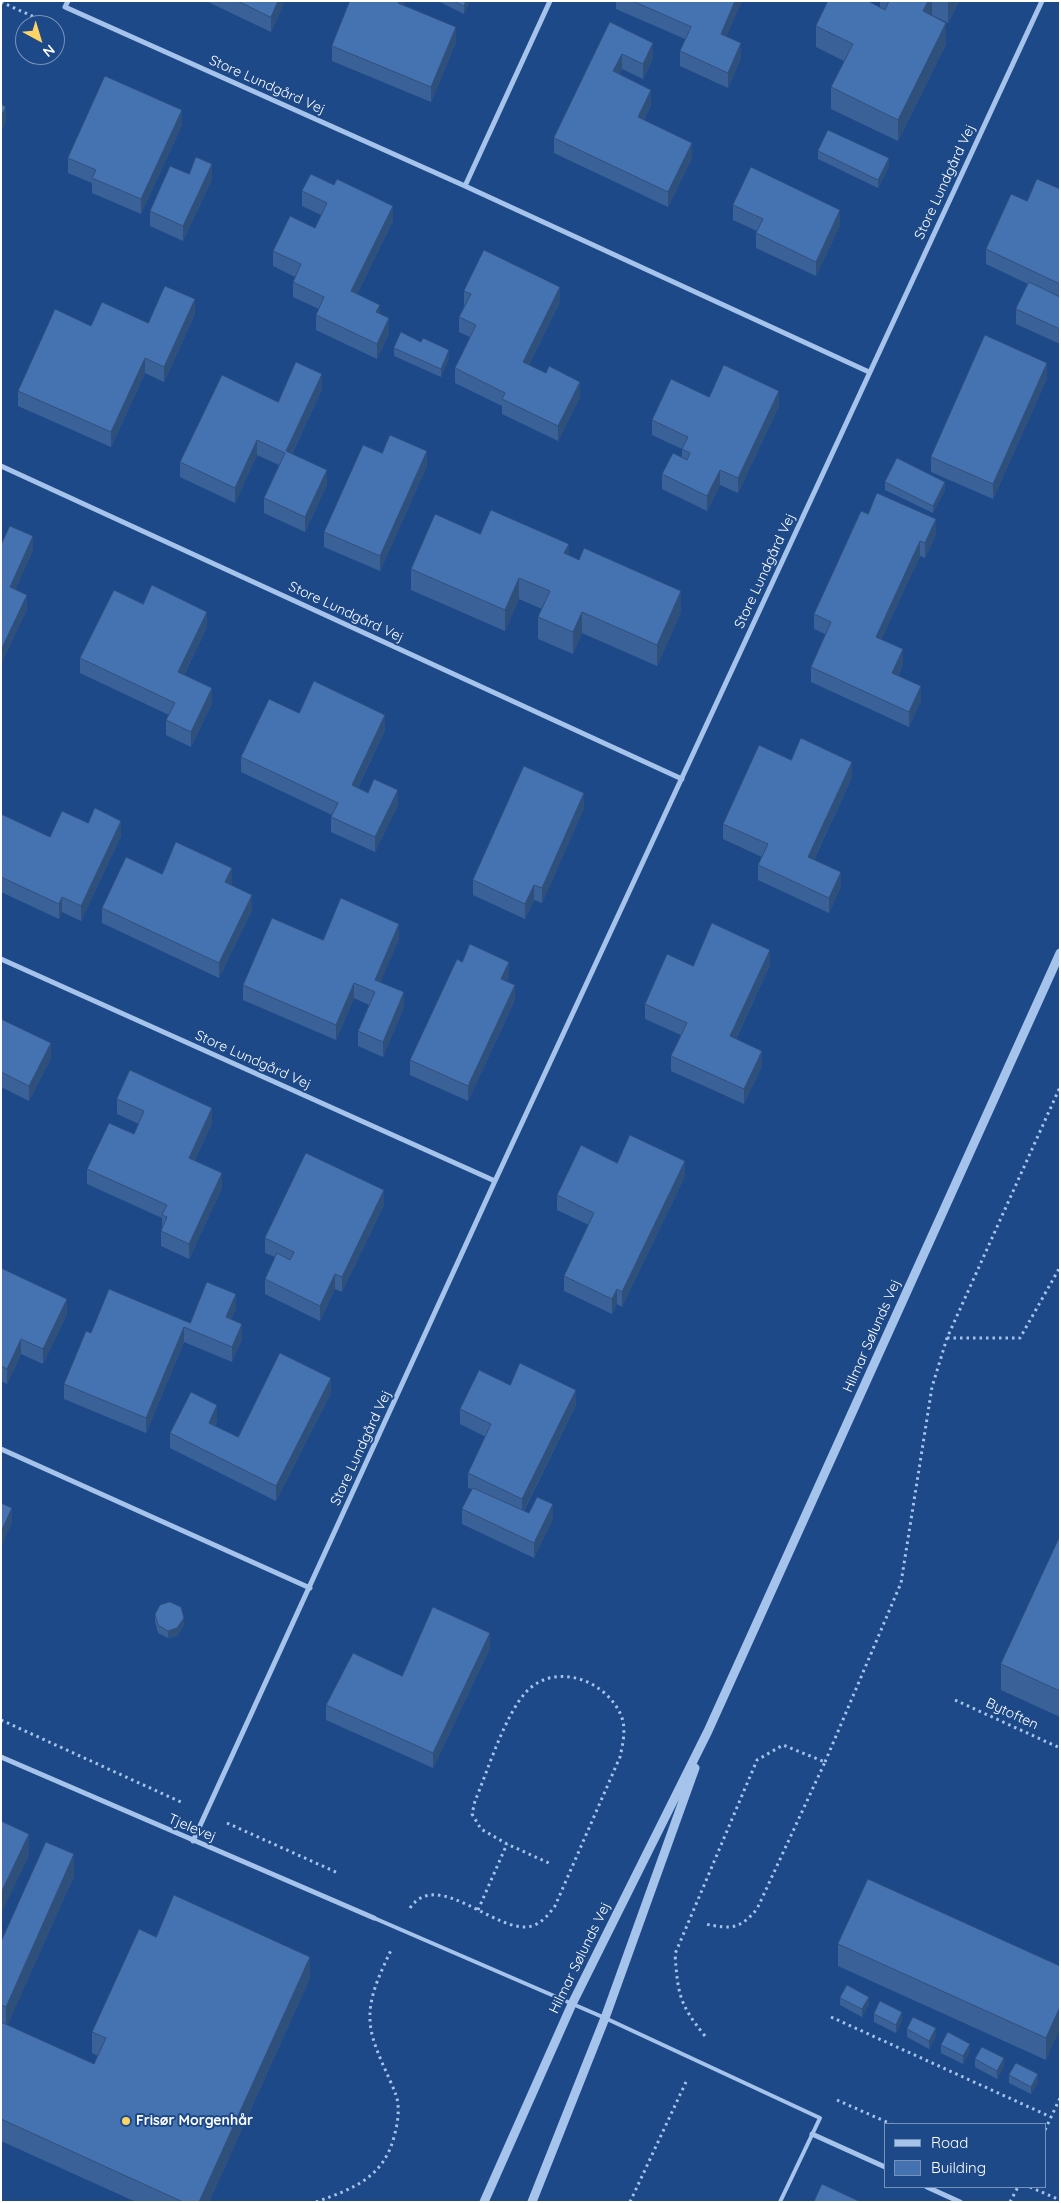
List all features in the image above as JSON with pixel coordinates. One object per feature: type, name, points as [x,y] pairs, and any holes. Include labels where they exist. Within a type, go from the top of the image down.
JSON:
[{"type":"street","points":[[465,186],[550,1]]},
{"type":"street","name":"Store Lundgård Vej","points":[[193,1841],[495,1181],[1042,1]]},
{"type":"street","name":"Store Lundgård Vej","points":[[67,4],[869,372]]},
{"type":"street","name":"Store Lundgård Vej","points":[[1,466],[682,779]]},
{"type":"street","name":"Hilmar Sølunds Vej","points":[[484,2202],[572,2004],[708,1731],[1060,953]]},
{"type":"street","name":"Store Lundgård Vej","points":[[1,960],[495,1181]]},
{"type":"street","points":[[1,1449],[310,1588]]},
{"type":"street","name":"Hilmar Sølunds Vej","points":[[532,2202],[605,2018],[708,1731]]},
{"type":"street","name":"Tjelevej","points":[[1,1757],[374,1918]]},
{"type":"street","points":[[812,2134],[884,2167]]},
{"type":"street","points":[[929,2188],[960,2202]]},
{"type":"lane","points":[[374,1918],[605,2018],[820,2118],[780,2202]]},
{"type":"path","points":[[1,2],[41,20],[67,4]]},
{"type":"path","points":[[706,1924],[728,1928],[746,1922],[757,1909],[869,1662],[901,1583],[932,1387],[947,1338],[1060,1087]]},
{"type":"path","points":[[947,1338],[1020,1338],[1060,1267]]},
{"type":"path","points":[[316,2202],[349,2190],[371,2176],[391,2151],[398,2121],[397,2098],[375,2041],[370,2020],[373,1991],[411,1906],[427,1896],[446,1895],[515,1927],[532,1926],[546,1918],[555,1906],[620,1757],[625,1736],[621,1714],[609,1696],[592,1683],[570,1677],[548,1679],[529,1690],[515,1706],[474,1800],[472,1814],[481,1829],[551,1864]]},
{"type":"path","name":"Bytoften","points":[[955,1700],[1060,1748]]},
{"type":"path","points":[[1,1720],[339,1873]]},
{"type":"path","points":[[630,2202],[697,2061],[706,2037],[687,2014],[677,1988],[675,1954],[757,1760],[784,1746],[825,1762]]},
{"type":"path","points":[[478,1910],[508,1844]]},
{"type":"path","points":[[831,2017],[1051,2117]]},
{"type":"path","points":[[1046,2128],[1060,2098]]},
{"type":"path","points":[[1010,2202],[1017,2188]]},
{"type":"path","points":[[1032,2188],[1060,2200]]},
{"type":"building","points":[[238,1],[278,1],[271,17]]},
{"type":"building","points":[[350,1],[399,1],[398,3],[456,27],[431,87],[332,46]]},
{"type":"building","points":[[454,1],[466,1],[464,6]]},
{"type":"building","points":[[633,1],[735,1],[721,34],[741,43],[728,73],[680,51],[691,27]]},
{"type":"building","points":[[828,1],[868,1],[885,10],[889,1],[928,1],[923,11],[946,23],[898,120],[831,87],[853,44],[816,26]]},
{"type":"building","points":[[610,22],[653,43],[643,64],[622,54],[613,71],[651,90],[638,117],[692,143],[668,192],[554,138]]},
{"type":"building","points":[[105,76],[182,110],[141,199],[92,178],[96,170],[68,158]]},
{"type":"building","points":[[1,104],[6,107],[1,116]]},
{"type":"building","points":[[828,130],[889,158],[878,180],[818,151]]},
{"type":"building","points":[[196,157],[212,164],[183,226],[150,211],[170,166],[189,174]]},
{"type":"building","points":[[751,167],[840,210],[816,262],[756,233],[763,219],[733,205]]},
{"type":"building","points":[[311,174],[334,185],[337,179],[393,206],[351,291],[380,305],[376,312],[389,318],[377,344],[316,315],[324,297],[293,282],[301,264],[273,251],[290,216],[315,228],[327,203],[302,191]]},
{"type":"building","points":[[1037,179],[1060,189],[1060,284],[986,249],[1011,194],[1027,201]]},
{"type":"building","points":[[484,250],[560,287],[523,362],[546,373],[549,366],[580,382],[558,426],[502,399],[505,393],[455,368],[476,325],[459,317],[471,294],[464,291]]},
{"type":"building","points":[[1029,282],[1060,297],[1060,329],[1016,309]]},
{"type":"building","points":[[165,286],[195,299],[164,367],[145,358],[111,432],[18,391],[55,309],[91,326],[102,302],[148,323]]},
{"type":"building","points":[[401,332],[421,342],[423,338],[449,350],[441,369],[394,348]]},
{"type":"building","points":[[985,335],[1047,363],[993,484],[931,457]]},
{"type":"building","points":[[296,362],[322,374],[286,451],[327,470],[305,517],[264,498],[285,453],[257,440],[235,488],[180,462],[222,375],[278,402]]},
{"type":"building","points":[[724,365],[779,391],[738,478],[720,470],[707,496],[662,474],[673,453],[687,460],[690,453],[682,449],[688,437],[652,420],[671,379],[709,397]]},
{"type":"building","points":[[390,435],[427,451],[380,556],[324,532],[363,445],[382,453]]},
{"type":"building","points":[[897,458],[945,482],[933,506],[885,482]]},
{"type":"building","points":[[877,493],[936,519],[925,543],[920,541],[876,637],[903,649],[892,673],[921,686],[909,712],[811,667],[831,622],[814,614],[861,511],[868,514]]},
{"type":"building","points":[[491,510],[569,544],[564,553],[579,560],[584,548],[681,591],[657,645],[582,612],[573,632],[538,617],[550,591],[519,578],[505,610],[411,569],[435,514],[480,534]]},
{"type":"building","points":[[10,526],[33,536],[10,587],[27,595],[1,650],[1,545]]},
{"type":"building","points":[[152,585],[207,612],[178,672],[212,688],[191,732],[166,720],[175,703],[80,658],[114,590],[143,604]]},
{"type":"building","points":[[314,681],[385,715],[352,785],[368,793],[374,779],[398,790],[375,837],[331,817],[338,803],[241,757],[269,699],[299,713]]},
{"type":"building","points":[[801,738],[852,762],[808,857],[841,872],[829,898],[758,865],[768,844],[723,824],[759,745],[791,760]]},
{"type":"building","points":[[524,766],[584,793],[542,888],[534,885],[525,904],[473,880]]},
{"type":"building","points":[[95,808],[121,821],[81,906],[62,897],[59,904],[1,877],[1,814],[50,837],[62,811],[88,823]]},
{"type":"building","points":[[176,842],[232,868],[225,882],[252,895],[219,963],[102,908],[126,857],[162,874]]},
{"type":"building","points":[[341,898],[399,924],[375,980],[404,992],[383,1042],[358,1031],[375,992],[354,983],[336,1025],[243,985],[272,918],[323,940]]},
{"type":"building","points":[[712,923],[770,950],[730,1036],[762,1051],[744,1089],[671,1056],[687,1023],[645,1004],[667,954],[693,966]]},
{"type":"building","points":[[470,944],[509,962],[501,979],[515,985],[468,1086],[410,1060],[457,959],[462,962]]},
{"type":"building","points":[[1,1019],[51,1043],[29,1086],[1,1072]]},
{"type":"building","points":[[130,1070],[212,1108],[189,1158],[222,1173],[189,1244],[161,1231],[167,1217],[162,1215],[167,1205],[87,1169],[109,1123],[134,1134],[144,1111],[117,1099]]},
{"type":"building","points":[[630,1135],[685,1161],[622,1292],[617,1289],[612,1299],[564,1276],[594,1213],[557,1195],[581,1145],[617,1163]]},
{"type":"building","points":[[306,1153],[384,1190],[342,1277],[335,1274],[320,1306],[265,1279],[277,1253],[290,1260],[294,1252],[265,1238]]},
{"type":"building","points":[[1,1268],[67,1299],[43,1349],[21,1339],[7,1369],[1,1366]]},
{"type":"building","points":[[207,1282],[236,1294],[226,1317],[242,1324],[232,1347],[184,1327],[146,1418],[64,1384],[86,1331],[91,1333],[109,1289],[190,1323]]},
{"type":"building","points":[[280,1353],[331,1378],[276,1486],[170,1433],[191,1392],[217,1405],[209,1423],[238,1437]]},
{"type":"building","points":[[520,1363],[576,1390],[522,1499],[468,1473],[491,1424],[460,1409],[479,1370],[510,1385]]},
{"type":"building","points":[[473,1488],[529,1513],[537,1497],[553,1504],[534,1543],[462,1509]]},
{"type":"building","points":[[1,1503],[12,1508],[1,1532]]},
{"type":"building","points":[[1060,1536],[1060,1691],[1001,1664]]},
{"type":"building","points":[[170,1602],[181,1607],[184,1618],[177,1628],[168,1631],[158,1625],[155,1614],[160,1605]]},
{"type":"building","points":[[433,1607],[490,1633],[433,1753],[326,1705],[353,1653],[402,1676]]},
{"type":"building","points":[[1,1821],[29,1834],[1,1893]]},
{"type":"building","points":[[46,1842],[74,1854],[6,2007],[1,2005],[1,1942]]},
{"type":"building","points":[[868,1879],[1060,1966],[1060,2007],[1046,2038],[838,1944]]},
{"type":"building","points":[[174,1895],[310,1957],[199,2202],[183,2202],[1,2119],[1,2022],[94,2064],[106,2038],[92,2032],[139,1929],[156,1937]]},
{"type":"building","points":[[847,1985],[869,1997],[862,2009],[840,1998]]},
{"type":"building","points":[[880,2001],[902,2012],[896,2025],[874,2014]]},
{"type":"building","points":[[913,2017],[936,2028],[929,2041],[907,2029]]},
{"type":"building","points":[[948,2032],[970,2044],[963,2056],[941,2045]]},
{"type":"building","points":[[982,2047],[1004,2058],[997,2071],[975,2059]]},
{"type":"building","points":[[1016,2063],[1038,2074],[1031,2087],[1009,2075]]},
{"type":"building","points":[[822,2184],[861,2202],[814,2202]]},
{"type":"place","name":"Frisør Morgenhår","points":[[126,2121]]}]
